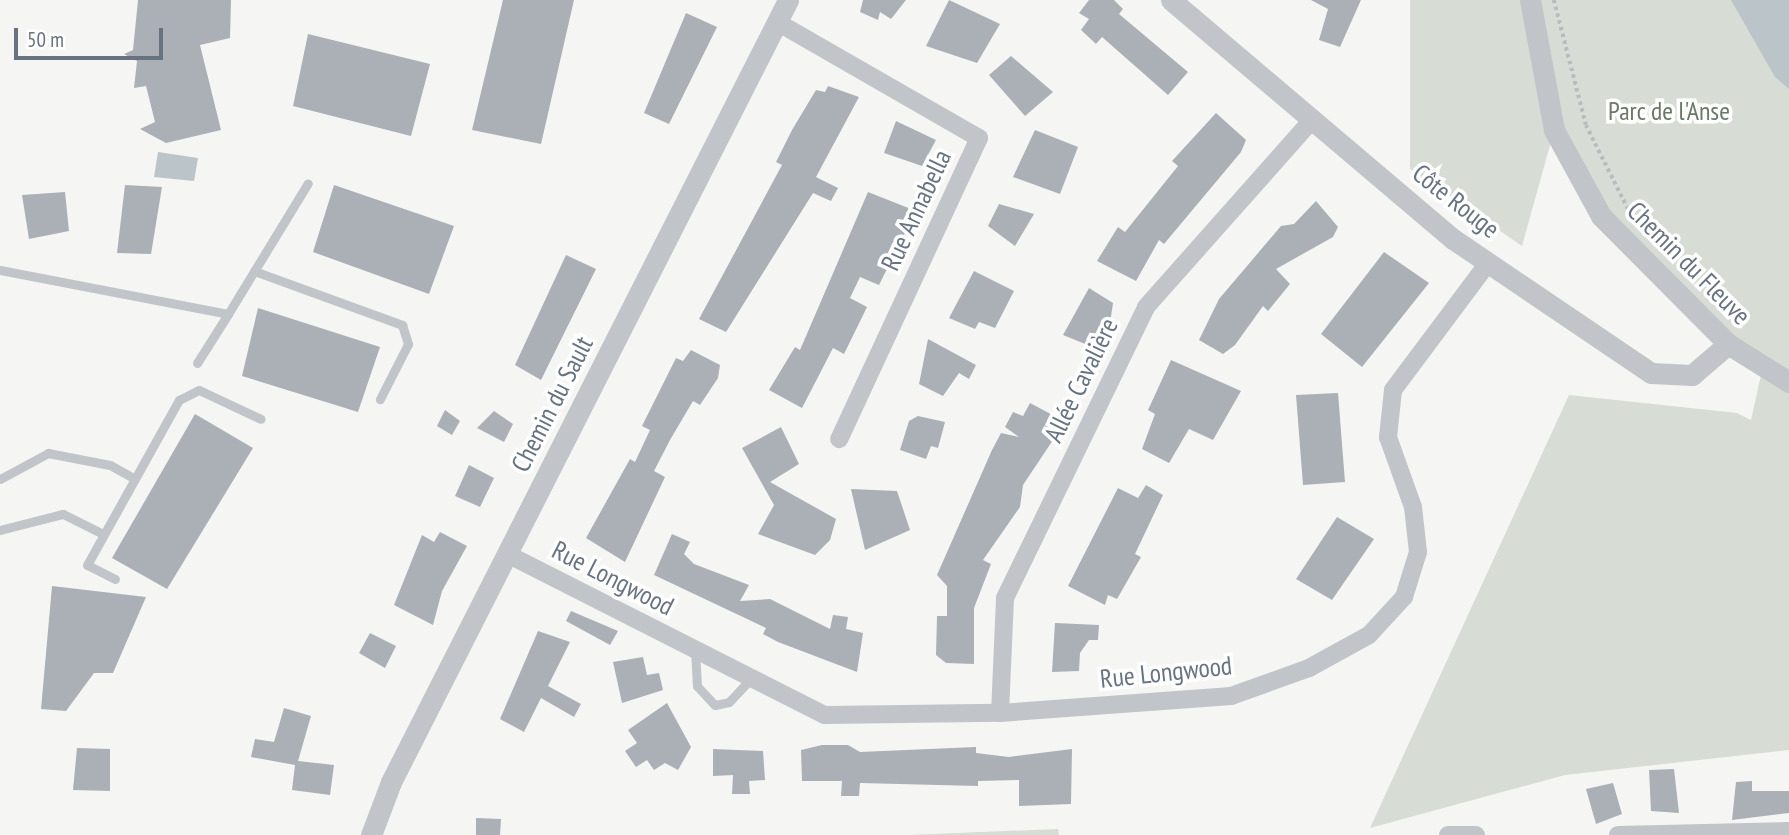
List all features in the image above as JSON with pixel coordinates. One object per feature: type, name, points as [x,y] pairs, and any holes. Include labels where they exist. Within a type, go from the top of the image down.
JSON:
[{"type":"street","name":"Chemin du Sault","points":[[371,835],[507,554],[788,0]]},
{"type":"street","name":"Chemin du Fleuve","points":[[1530,0],[1554,130],[1601,216],[1728,344],[1789,383]]},
{"type":"street","name":"Côte Rouge","points":[[1174,1],[1312,120],[1488,263],[1651,373],[1692,375],[1728,344]]},
{"type":"street","name":"Rue Annabella","points":[[777,22],[979,138],[839,439]]},
{"type":"street","name":"Allée Cavalière","points":[[1000,713],[1005,598],[1146,307],[1312,120]]},
{"type":"street","name":"Rue Longwood","points":[[507,554],[825,715],[1000,713],[1231,696],[1309,668],[1369,635],[1405,597],[1418,552],[1413,507],[1388,437],[1393,390],[1488,263]]},
{"type":"street","points":[[1618,835],[1789,831]]},
{"type":"street","points":[[1448,835],[1476,835]]},
{"type":"lane","points":[[197,363],[308,183]]},
{"type":"lane","points":[[0,270],[228,314]]},
{"type":"lane","points":[[254,271],[402,325],[408,344],[380,399]]},
{"type":"lane","points":[[115,579],[87,565],[101,533],[179,400],[199,390],[261,419]]},
{"type":"lane","points":[[0,480],[48,453],[110,465],[133,478]]},
{"type":"lane","points":[[0,530],[63,514],[101,533]]},
{"type":"lane","points":[[695,649],[697,686],[715,705],[729,702],[751,678]]},
{"type":"path","points":[[1554,0],[1586,125],[1634,219]]},
{"type":"green space","name":"Parc de l'Anse","points":[[1410,0],[1789,0],[1789,750],[1565,775],[1370,828],[1569,395],[1737,413],[1751,420],[1763,366],[1608,223],[1554,131],[1522,246],[1410,169]]},
{"type":"green space","points":[[1058,829],[1059,835],[908,835]]},
{"type":"shaded area","points":[[1731,0],[1789,0],[1789,89],[1775,77]]},
{"type":"shaded area","points":[[158,152],[198,158],[194,181],[154,177]]},
{"type":"building","points":[[138,0],[231,0],[230,38],[200,45],[221,130],[166,143],[140,129],[155,122],[146,86],[134,88],[137,61],[124,54],[133,50]]},
{"type":"building","points":[[503,0],[574,0],[541,144],[472,130]]},
{"type":"building","points":[[863,0],[906,0],[891,19],[880,12],[878,20],[860,12]]},
{"type":"building","points":[[949,0],[1000,24],[977,63],[926,46]]},
{"type":"building","points":[[1089,0],[1114,0],[1123,9],[1119,14],[1188,72],[1168,95],[1102,37],[1096,44],[1081,30],[1089,19],[1079,13]]},
{"type":"building","points":[[1311,0],[1361,0],[1340,47],[1319,40],[1328,9]]},
{"type":"building","points":[[686,13],[717,27],[669,124],[644,113]]},
{"type":"building","points":[[308,34],[430,64],[411,136],[293,106]]},
{"type":"building","points":[[1011,56],[1053,92],[1025,116],[989,75]]},
{"type":"building","points":[[828,86],[859,97],[816,177],[838,188],[831,201],[813,193],[726,332],[699,319],[782,165],[776,162],[792,130],[816,90],[825,92]]},
{"type":"building","points":[[1216,113],[1246,140],[1241,152],[1164,244],[1159,240],[1136,281],[1097,261],[1118,227],[1125,232],[1178,166],[1172,161]]},
{"type":"building","points":[[896,121],[936,140],[922,166],[884,153]]},
{"type":"building","points":[[1035,130],[1078,147],[1060,194],[1013,177]]},
{"type":"building","points":[[125,185],[162,187],[151,254],[117,253]]},
{"type":"building","points":[[334,185],[454,226],[429,294],[313,252]]},
{"type":"building","points":[[65,192],[69,231],[29,239],[22,195]]},
{"type":"building","points":[[868,192],[916,211],[879,285],[860,277],[850,298],[867,307],[844,354],[833,348],[802,408],[769,390],[795,347],[800,350]]},
{"type":"building","points":[[1316,201],[1338,227],[1333,237],[1276,269],[1290,284],[1268,311],[1263,306],[1235,345],[1223,354],[1199,340],[1219,299],[1281,226],[1294,224]]},
{"type":"building","points":[[999,204],[1034,214],[1015,246],[988,226]]},
{"type":"building","points":[[1384,252],[1429,283],[1362,367],[1321,334]]},
{"type":"building","points":[[566,255],[596,269],[541,380],[515,365]]},
{"type":"building","points":[[974,271],[1014,291],[995,328],[979,322],[975,329],[949,318]]},
{"type":"building","points":[[1089,288],[1113,303],[1108,337],[1095,348],[1063,335]]},
{"type":"building","points":[[258,308],[380,347],[358,412],[242,376]]},
{"type":"building","points":[[928,339],[976,365],[969,379],[959,373],[943,396],[919,384]]},
{"type":"building","points":[[691,350],[720,365],[718,378],[700,405],[693,401],[654,471],[665,477],[625,562],[586,538],[630,459],[635,462],[650,430],[642,426],[676,358],[683,361]]},
{"type":"building","points":[[1171,360],[1241,391],[1213,440],[1189,429],[1169,463],[1142,449],[1155,414],[1148,410]]},
{"type":"building","points":[[1338,393],[1345,482],[1303,485],[1296,395]]},
{"type":"building","points":[[1030,403],[1062,420],[1061,428],[1023,485],[1020,507],[983,560],[991,564],[974,608],[974,664],[946,663],[936,655],[937,616],[947,616],[947,586],[937,575],[1001,433],[1019,437],[1005,427],[1013,412],[1023,416]]},
{"type":"building","points":[[445,410],[460,421],[452,435],[437,426]]},
{"type":"building","points":[[494,411],[513,424],[504,442],[477,428]]},
{"type":"building","points":[[195,414],[253,448],[167,589],[112,558]]},
{"type":"building","points":[[918,416],[945,422],[938,448],[931,446],[926,459],[900,450],[909,421]]},
{"type":"building","points":[[781,427],[799,464],[770,482],[836,519],[830,540],[815,555],[758,534],[774,505],[742,448]]},
{"type":"building","points":[[469,465],[494,478],[480,507],[455,496]]},
{"type":"building","points":[[1146,485],[1163,495],[1135,554],[1141,557],[1117,599],[1108,595],[1105,605],[1068,586],[1118,488],[1138,498]]},
{"type":"building","points":[[851,489],[897,491],[910,530],[865,550]]},
{"type":"building","points":[[1337,517],[1374,539],[1332,600],[1296,579]]},
{"type":"building","points":[[440,532],[467,546],[442,591],[433,625],[394,605],[422,535],[434,542]]},
{"type":"building","points":[[672,534],[690,542],[684,554],[694,564],[749,585],[740,601],[770,599],[830,629],[833,615],[848,617],[846,629],[863,633],[857,672],[778,642],[763,634],[766,628],[654,575]]},
{"type":"building","points":[[52,586],[146,597],[113,673],[94,673],[66,711],[41,709]]},
{"type":"building","points":[[571,611],[618,631],[610,645],[566,621]]},
{"type":"building","points":[[1055,623],[1099,625],[1098,640],[1089,640],[1080,653],[1079,671],[1052,672]]},
{"type":"building","points":[[538,631],[570,642],[548,686],[581,704],[574,717],[541,698],[524,732],[500,719]]},
{"type":"building","points":[[370,633],[396,646],[385,668],[359,653]]},
{"type":"building","points":[[643,657],[647,675],[659,673],[663,690],[622,703],[613,662]]},
{"type":"building","points":[[667,703],[691,747],[678,770],[665,763],[654,770],[647,760],[636,767],[625,751],[637,743],[628,730]]},
{"type":"building","points":[[284,708],[311,716],[298,761],[334,765],[330,795],[292,790],[295,765],[251,757],[255,739],[274,742]]},
{"type":"building","points":[[822,745],[848,745],[860,752],[976,747],[976,753],[1009,757],[1072,749],[1071,804],[1019,806],[1019,780],[978,781],[978,786],[860,783],[859,796],[841,796],[842,781],[802,781],[801,750]]},
{"type":"building","points":[[77,748],[110,749],[110,791],[73,790]]},
{"type":"building","points":[[713,749],[763,751],[765,780],[749,781],[750,794],[732,794],[733,775],[713,776]]},
{"type":"building","points":[[1674,769],[1679,813],[1651,811],[1649,770]]},
{"type":"building","points":[[1752,781],[1752,791],[1789,791],[1789,813],[1732,820],[1736,782]]},
{"type":"building","points":[[1613,783],[1622,814],[1596,824],[1586,789]]},
{"type":"building","points":[[476,818],[501,819],[500,835],[476,835]]}]
